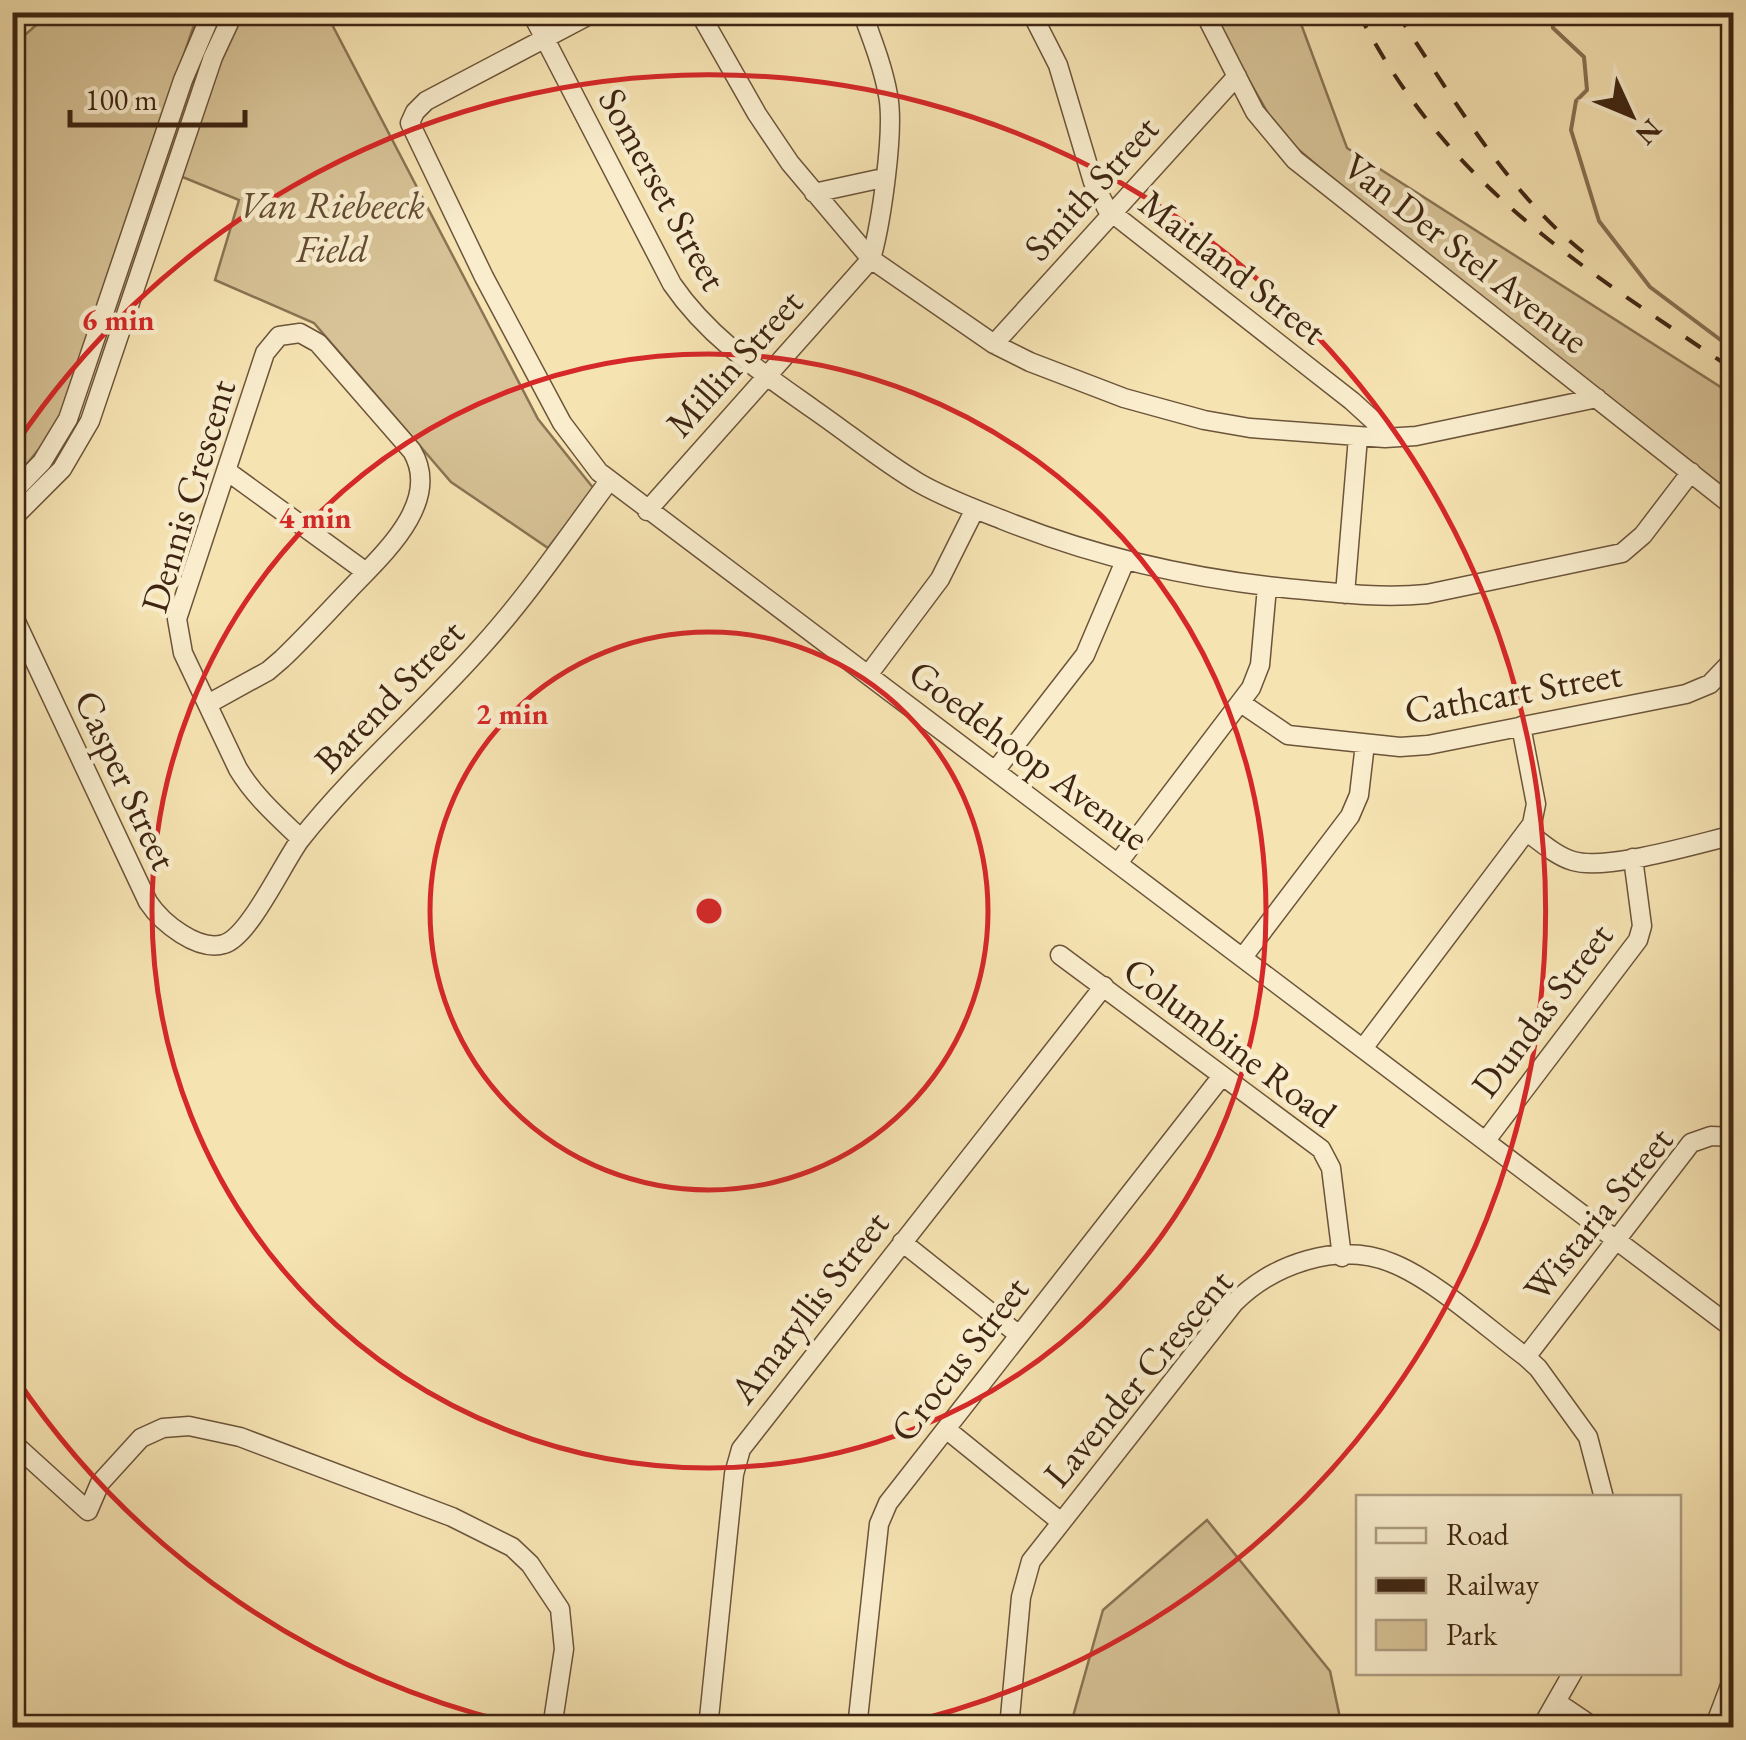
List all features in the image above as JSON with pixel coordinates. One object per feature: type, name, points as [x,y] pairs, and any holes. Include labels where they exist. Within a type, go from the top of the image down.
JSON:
[{"type":"street","points":[[12,492],[42,462],[68,420],[188,66],[212,12]]},
{"type":"street","points":[[12,519],[62,469],[90,421],[213,57],[234,12]]},
{"type":"street","name":"Somerset Street","points":[[530,12],[672,284],[713,335],[920,484],[975,509],[1070,546],[1126,561],[1267,587],[1397,597],[1622,553],[1643,535],[1690,472]]},
{"type":"street","points":[[545,40],[596,12]]},
{"type":"street","points":[[699,12],[757,114],[814,194],[871,259],[994,344],[1063,376],[1166,410],[1250,428],[1385,438],[1416,436],[1597,398]]},
{"type":"street","points":[[862,12],[889,97],[890,118],[878,230],[871,259]]},
{"type":"street","name":"Maitland Street","points":[[1031,12],[1062,77],[1098,195],[1111,214],[1352,401],[1374,421],[1385,438]]},
{"type":"street","name":"Van Der Stel Avenue","points":[[1204,12],[1264,126],[1295,160],[1734,506]]},
{"type":"street","name":"Goedehoop Avenue","points":[[545,40],[426,101],[415,112],[410,127],[562,422],[609,481],[1734,1328]]},
{"type":"street","name":"Smith Street","points":[[994,344],[1237,76]]},
{"type":"street","points":[[814,194],[884,178]]},
{"type":"street","name":"Millin Street","points":[[646,511],[871,259]]},
{"type":"street","name":"Dennis Crescent","points":[[301,839],[250,788],[180,647],[178,619],[269,345],[279,336],[295,332],[318,343],[412,451],[421,472],[418,494],[402,532],[366,572]]},
{"type":"street","points":[[1345,594],[1358,436]]},
{"type":"street","points":[[208,704],[274,666],[366,572],[227,471]]},
{"type":"street","name":"Barend Street","points":[[212,945],[224,944],[240,932],[301,839],[483,645],[609,481]]},
{"type":"street","points":[[868,675],[940,579],[975,509]]},
{"type":"street","points":[[994,772],[1085,655],[1126,561]]},
{"type":"street","points":[[1118,862],[1241,703],[1260,665],[1267,587]]},
{"type":"street","name":"Casper Street","points":[[12,613],[148,902],[170,924],[195,940],[212,945]]},
{"type":"street","name":"Cathcart Street","points":[[1241,703],[1288,735],[1416,747],[1686,694],[1710,684],[1734,659]]},
{"type":"street","points":[[1364,1047],[1532,824],[1536,804],[1520,726]]},
{"type":"street","points":[[1243,957],[1354,809],[1366,744]]},
{"type":"street","points":[[1527,832],[1576,862],[1633,858],[1734,836]]},
{"type":"street","name":"Dundas Street","points":[[1487,1140],[1638,940],[1642,926],[1633,858]]},
{"type":"street","name":"Columbine Road","points":[[1060,954],[1326,1155],[1342,1256]]},
{"type":"street","name":"Amaryllis Street","points":[[708,1728],[736,1459],[748,1436],[1104,986]]},
{"type":"street","name":"Crocus Street","points":[[857,1728],[882,1514],[1222,1076]]},
{"type":"street","name":"Wistaria Street","points":[[1526,1357],[1691,1143],[1711,1136],[1734,1137]]},
{"type":"street","points":[[902,1242],[1019,1334]]},
{"type":"street","name":"Lavender Crescent","points":[[1009,1728],[1024,1581],[1031,1562],[1246,1292],[1291,1264],[1342,1256],[1378,1258],[1409,1271],[1526,1357],[1588,1437],[1603,1495]]},
{"type":"street","points":[[12,1442],[88,1511],[100,1483],[141,1438],[163,1428],[198,1427],[252,1441],[439,1511],[504,1541],[546,1585],[560,1609],[564,1649],[552,1728]]},
{"type":"street","points":[[946,1429],[1061,1522]]},
{"type":"street","points":[[1541,1728],[1572,1675]]},
{"type":"street","points":[[1714,1728],[1734,1675]]},
{"type":"street","points":[[1558,1702],[1595,1728]]},
{"type":"green space","name":"Van Riebeeck Field","points":[[111,13],[202,13],[193,28],[57,427],[13,481],[13,45],[41,21]]},
{"type":"green space","name":"Van Riebeeck Field","points":[[243,13],[326,13],[538,419],[594,489],[548,548],[451,482],[314,323],[215,280],[239,200],[180,176],[230,34]]},
{"type":"green space","points":[[1210,13],[1297,13],[1347,148],[1733,395],[1733,495],[1364,205],[1280,134]]},
{"type":"green space","points":[[1207,1520],[1330,1671],[1342,1727],[1070,1727],[1103,1610]]},
{"type":"waterway","points":[[1551,12],[1553,28],[1584,57],[1587,90],[1576,101],[1571,130],[1599,221],[1650,287],[1734,350]]},
{"type":"railway","points":[[1358,12],[1393,73],[1432,127],[1475,174],[1570,256],[1734,370]]},
{"type":"railway","points":[[1396,12],[1504,170],[1583,252]]}]
